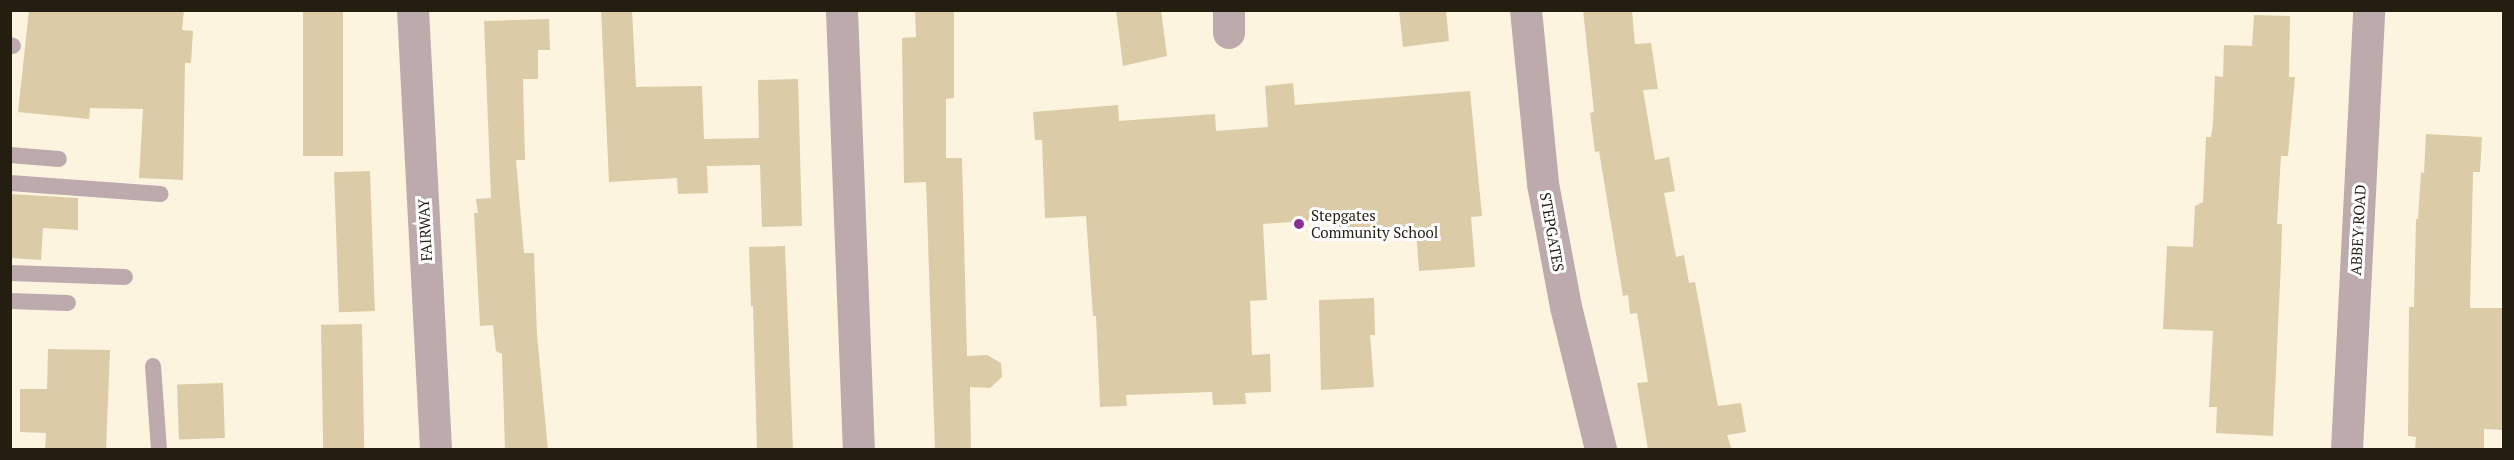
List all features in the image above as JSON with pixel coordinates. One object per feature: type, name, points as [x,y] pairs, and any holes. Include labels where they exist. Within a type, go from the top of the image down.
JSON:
[{"type":"street","name":"FAIRWAY","points":[[413,10],[436,450]]},
{"type":"street","points":[[842,10],[859,450]]},
{"type":"street","name":"STEPGATES","points":[[1526,10],[1543,184],[1566,307],[1601,450]]},
{"type":"street","name":"ABBEY ROAD","points":[[2347,450],[2369,10]]},
{"type":"lane","points":[[10,155],[59,159]]},
{"type":"lane","points":[[10,183],[161,194]]},
{"type":"lane","points":[[10,273],[125,277]]},
{"type":"lane","points":[[10,301],[68,303]]},
{"type":"lane","points":[[153,366],[159,450]]},
{"type":"building","points":[[29,10],[184,10],[182,30],[193,31],[191,63],[185,63],[183,180],[139,178],[143,109],[90,108],[89,119],[18,112]]},
{"type":"building","points":[[303,10],[343,10],[343,156],[303,156]]},
{"type":"building","points":[[601,10],[632,10],[636,87],[702,86],[704,139],[759,138],[758,80],[798,79],[802,226],[762,227],[760,165],[707,166],[708,193],[678,194],[677,178],[609,182]]},
{"type":"building","points":[[915,10],[954,10],[954,98],[946,99],[946,158],[962,158],[967,356],[987,355],[1001,363],[1002,377],[990,388],[970,387],[971,450],[935,450],[926,182],[904,183],[902,38],[916,37]]},
{"type":"building","points":[[1116,10],[1161,10],[1167,56],[1123,66]]},
{"type":"building","points":[[1399,10],[1446,10],[1449,41],[1403,47]]},
{"type":"building","points":[[1583,10],[1632,10],[1635,44],[1651,43],[1658,89],[1643,90],[1655,160],[1669,157],[1675,191],[1664,193],[1676,257],[1684,255],[1689,283],[1695,282],[1718,406],[1741,403],[1746,432],[1727,435],[1732,450],[1648,450],[1637,383],[1648,382],[1637,313],[1630,314],[1628,295],[1623,296],[1599,151],[1595,152],[1590,113],[1594,112]]},
{"type":"building","points":[[2254,15],[2290,16],[2289,77],[2295,77],[2288,156],[2281,156],[2277,224],[2282,224],[2281,262],[2273,436],[2216,433],[2217,407],[2209,407],[2213,331],[2163,329],[2167,246],[2193,247],[2195,206],[2203,202],[2206,137],[2211,137],[2215,76],[2223,77],[2224,45],[2252,46]]},
{"type":"building","points":[[549,19],[550,50],[538,50],[538,79],[523,79],[525,160],[516,160],[524,253],[534,253],[537,335],[548,450],[505,450],[502,354],[496,351],[493,325],[480,326],[474,213],[478,213],[476,199],[491,198],[484,21]]},
{"type":"building","points":[[1293,83],[1295,105],[1470,91],[1482,216],[1471,217],[1475,267],[1419,271],[1416,228],[1334,234],[1333,219],[1263,224],[1267,300],[1250,301],[1252,355],[1270,354],[1271,392],[1245,393],[1246,404],[1213,405],[1212,392],[1126,395],[1127,406],[1100,407],[1096,316],[1093,316],[1086,216],[1045,218],[1042,140],[1035,140],[1033,112],[1118,105],[1119,121],[1215,114],[1216,131],[1268,127],[1265,86]]},
{"type":"building","points":[[2426,134],[2482,137],[2480,172],[2473,172],[2470,308],[2504,308],[2504,430],[2484,429],[2484,450],[2415,450],[2416,437],[2408,436],[2409,307],[2414,307],[2416,219],[2418,219],[2421,172],[2424,173]]},
{"type":"building","points":[[370,171],[375,311],[339,312],[334,172]]},
{"type":"building","points":[[10,194],[78,198],[78,230],[43,228],[41,260],[10,258]]},
{"type":"building","points":[[785,246],[793,450],[757,450],[749,247]]},
{"type":"building","points":[[1374,298],[1375,335],[1370,335],[1374,387],[1321,390],[1319,300]]},
{"type":"building","points":[[362,324],[364,450],[323,450],[321,325]]},
{"type":"building","points":[[48,349],[110,350],[106,450],[45,450],[46,433],[20,432],[20,389],[47,389]]},
{"type":"building","points":[[223,383],[225,438],[179,440],[177,385]]},
{"type":"place","name":"Stepgates Community School","points":[[1299,224]]}]
